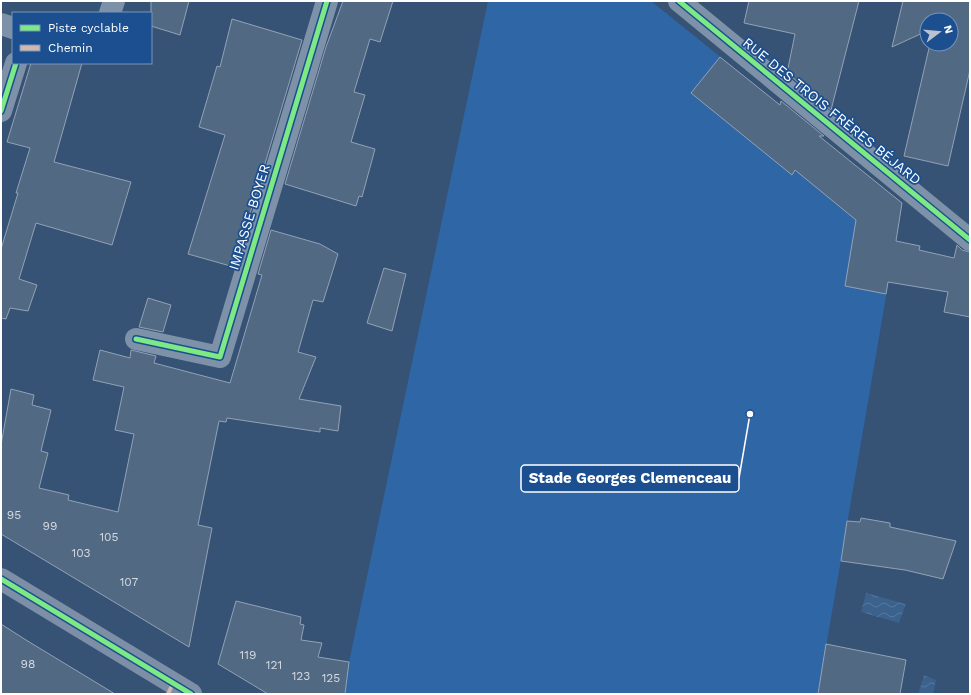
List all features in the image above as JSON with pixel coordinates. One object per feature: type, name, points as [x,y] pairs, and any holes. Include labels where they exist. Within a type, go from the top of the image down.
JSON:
[{"type":"main road","points":[[1,579],[177,690]]},
{"type":"street","points":[[110,12],[114,1]]},
{"type":"street","name":"IMPASSE BOYER","points":[[136,339],[220,357],[327,1]]},
{"type":"street","name":"RUE DES TROIS FRÈRES BÉJARD","points":[[679,1],[970,240]]},
{"type":"street","points":[[1,24],[12,28]]},
{"type":"street","points":[[1,111],[16,64]]},
{"type":"shaded area","points":[[488,1],[651,1],[902,203],[818,694],[345,694],[349,662]]},
{"type":"water","points":[[866,593],[906,604],[899,623],[861,612]]},
{"type":"water","points":[[924,675],[936,680],[933,694],[918,694]]},
{"type":"building","points":[[151,1],[189,1],[180,35],[152,26]]},
{"type":"building","points":[[343,1],[393,1],[380,42],[370,39],[354,92],[365,95],[351,142],[375,149],[362,197],[359,196],[356,206],[285,184],[326,47]]},
{"type":"building","points":[[749,1],[859,1],[831,110],[787,73],[795,34],[744,23]]},
{"type":"building","points":[[903,1],[970,1],[970,70],[948,166],[904,156],[928,52],[959,52],[959,12],[919,12],[919,35],[892,47]]},
{"type":"building","points":[[232,19],[302,40],[234,267],[188,254],[225,135],[199,127],[217,66],[220,67]]},
{"type":"building","points":[[720,57],[780,105],[781,101],[824,136],[819,136],[902,203],[896,241],[920,246],[919,250],[954,258],[957,245],[962,250],[970,252],[970,317],[944,312],[948,292],[888,282],[886,294],[845,286],[856,220],[795,170],[792,175],[691,93]]},
{"type":"building","points":[[31,64],[82,64],[54,162],[131,182],[112,245],[36,223],[19,279],[37,285],[28,311],[10,308],[6,319],[1,318],[1,249],[30,148],[7,142]]},
{"type":"building","points":[[271,230],[320,244],[338,254],[323,302],[313,300],[298,352],[316,357],[299,399],[341,406],[338,431],[320,428],[320,432],[227,418],[226,422],[219,421],[198,525],[212,528],[189,647],[1,534],[1,445],[11,389],[34,395],[32,405],[51,410],[41,451],[48,453],[39,488],[69,495],[68,500],[118,512],[134,434],[115,430],[124,387],[93,380],[100,350],[130,358],[131,350],[156,356],[154,363],[230,383],[262,275],[258,274]]},
{"type":"building","points":[[384,268],[406,274],[392,331],[367,323]]},
{"type":"building","points":[[148,298],[171,305],[163,332],[139,327]]},
{"type":"building","points":[[861,518],[890,523],[890,527],[956,541],[943,579],[905,570],[841,561],[847,521],[860,522]]},
{"type":"building","points":[[236,601],[301,617],[300,624],[304,625],[301,640],[322,643],[318,657],[349,662],[345,694],[268,694],[218,664]]},
{"type":"building","points":[[1,624],[26,640],[115,694],[1,694]]},
{"type":"building","points":[[826,644],[906,660],[900,694],[818,694]]},
{"type":"marked path","points":[[168,694],[173,683]]},
{"type":"cycle path","points":[[136,339],[220,357],[327,1]]},
{"type":"cycle path","points":[[679,1],[970,240]]},
{"type":"cycle path","points":[[1,111],[16,64]]},
{"type":"cycle path","points":[[1,579],[191,694]]},
{"type":"place","name":"Stade Georges Clemenceau","points":[[750,414]]}]
